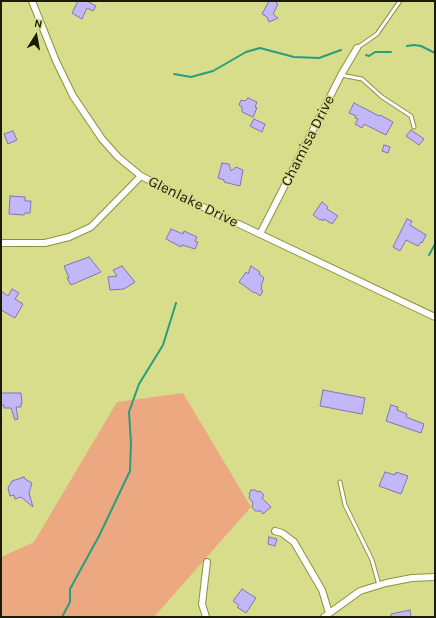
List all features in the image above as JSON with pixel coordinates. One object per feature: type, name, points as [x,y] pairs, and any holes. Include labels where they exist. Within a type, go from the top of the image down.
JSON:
[{"type":"street","name":"Glenlake Drive","points":[[32,1],[56,61],[73,96],[102,139],[118,157],[141,176],[186,199],[435,317]]},
{"type":"street","name":"Chamisa Drive","points":[[260,234],[357,48]]},
{"type":"street","points":[[1,243],[45,243],[69,237],[91,227],[141,176]]},
{"type":"street","points":[[275,531],[282,533],[294,542],[322,590],[327,615],[360,591],[379,585],[412,578],[435,577]]},
{"type":"street","points":[[206,562],[202,604],[206,617]]},
{"type":"lane","points":[[357,48],[378,34],[400,1]]},
{"type":"lane","points":[[342,75],[362,79],[382,97],[412,116],[414,127]]},
{"type":"lane","points":[[340,482],[345,505],[372,560],[379,585]]},
{"type":"shaded area","points":[[183,393],[251,507],[154,617],[1,617],[1,557],[34,542],[117,402]]},
{"type":"building","points":[[78,1],[87,1],[96,6],[93,11],[87,8],[82,19],[72,13]]},
{"type":"building","points":[[269,1],[277,1],[276,3],[278,4],[273,14],[278,18],[269,22],[267,17],[262,14]]},
{"type":"building","points":[[248,98],[257,102],[255,107],[257,108],[253,117],[242,112],[242,107],[239,105],[241,100],[245,101]]},
{"type":"building","points":[[354,103],[393,122],[386,135],[364,124],[362,128],[355,124],[358,119],[355,118],[356,116],[349,113]]},
{"type":"building","points":[[254,119],[265,124],[262,132],[250,126]]},
{"type":"building","points":[[411,130],[424,139],[419,145],[406,136]]},
{"type":"building","points":[[13,131],[17,140],[8,144],[4,134]]},
{"type":"building","points":[[384,145],[390,147],[388,153],[382,151]]},
{"type":"building","points":[[222,163],[229,164],[231,171],[236,167],[243,170],[240,186],[224,182],[224,180],[218,178]]},
{"type":"building","points":[[10,196],[25,197],[25,201],[31,201],[30,213],[25,213],[24,215],[9,214]]},
{"type":"building","points":[[322,202],[328,207],[327,209],[338,216],[332,224],[324,219],[323,221],[321,219],[320,220],[313,215]]},
{"type":"building","points":[[407,219],[412,221],[410,225],[426,235],[422,243],[421,242],[418,246],[406,240],[400,251],[393,247]]},
{"type":"building","points":[[171,229],[183,234],[184,231],[197,237],[195,241],[198,242],[195,249],[182,245],[181,247],[166,239]]},
{"type":"building","points":[[89,257],[101,272],[71,285],[67,278],[69,278],[64,266]]},
{"type":"building","points":[[122,266],[135,282],[124,289],[110,290],[108,277],[117,276],[113,270]]},
{"type":"building","points":[[251,266],[260,272],[259,274],[264,278],[261,286],[263,291],[260,296],[239,282],[246,272],[248,274]]},
{"type":"building","points":[[12,289],[19,293],[15,299],[23,304],[15,318],[1,310],[1,291],[8,296]]},
{"type":"building","points":[[323,390],[365,398],[362,414],[320,406]]},
{"type":"building","points":[[1,393],[21,393],[21,407],[16,407],[18,419],[15,420],[11,408],[4,408],[4,405],[1,405]]},
{"type":"building","points":[[391,405],[398,407],[397,410],[407,414],[406,417],[424,424],[421,433],[386,421]]},
{"type":"building","points":[[385,472],[395,475],[396,472],[408,476],[401,494],[379,486]]},
{"type":"building","points":[[24,477],[32,483],[29,493],[33,507],[21,497],[15,499],[14,495],[10,496],[8,488],[12,481]]},
{"type":"building","points":[[251,490],[258,492],[260,491],[264,495],[262,498],[271,507],[263,514],[261,511],[255,511],[252,507],[253,503],[249,498]]},
{"type":"building","points":[[269,537],[277,539],[275,546],[268,544]]},
{"type":"building","points":[[242,589],[256,598],[246,613],[237,607],[239,605],[233,601]]},
{"type":"building","points":[[410,610],[411,617],[391,617],[391,614]]},
{"type":"waterway","points":[[407,46],[421,46],[435,53]]},
{"type":"waterway","points":[[174,74],[191,77],[213,71],[246,52],[260,48],[294,57],[319,58],[341,50]]},
{"type":"waterway","points":[[366,55],[369,56],[375,52],[391,52]]},
{"type":"waterway","points":[[429,255],[435,244]]},
{"type":"waterway","points":[[62,617],[70,602],[70,589],[99,536],[130,471],[131,443],[129,412],[139,384],[163,345],[176,303]]}]
